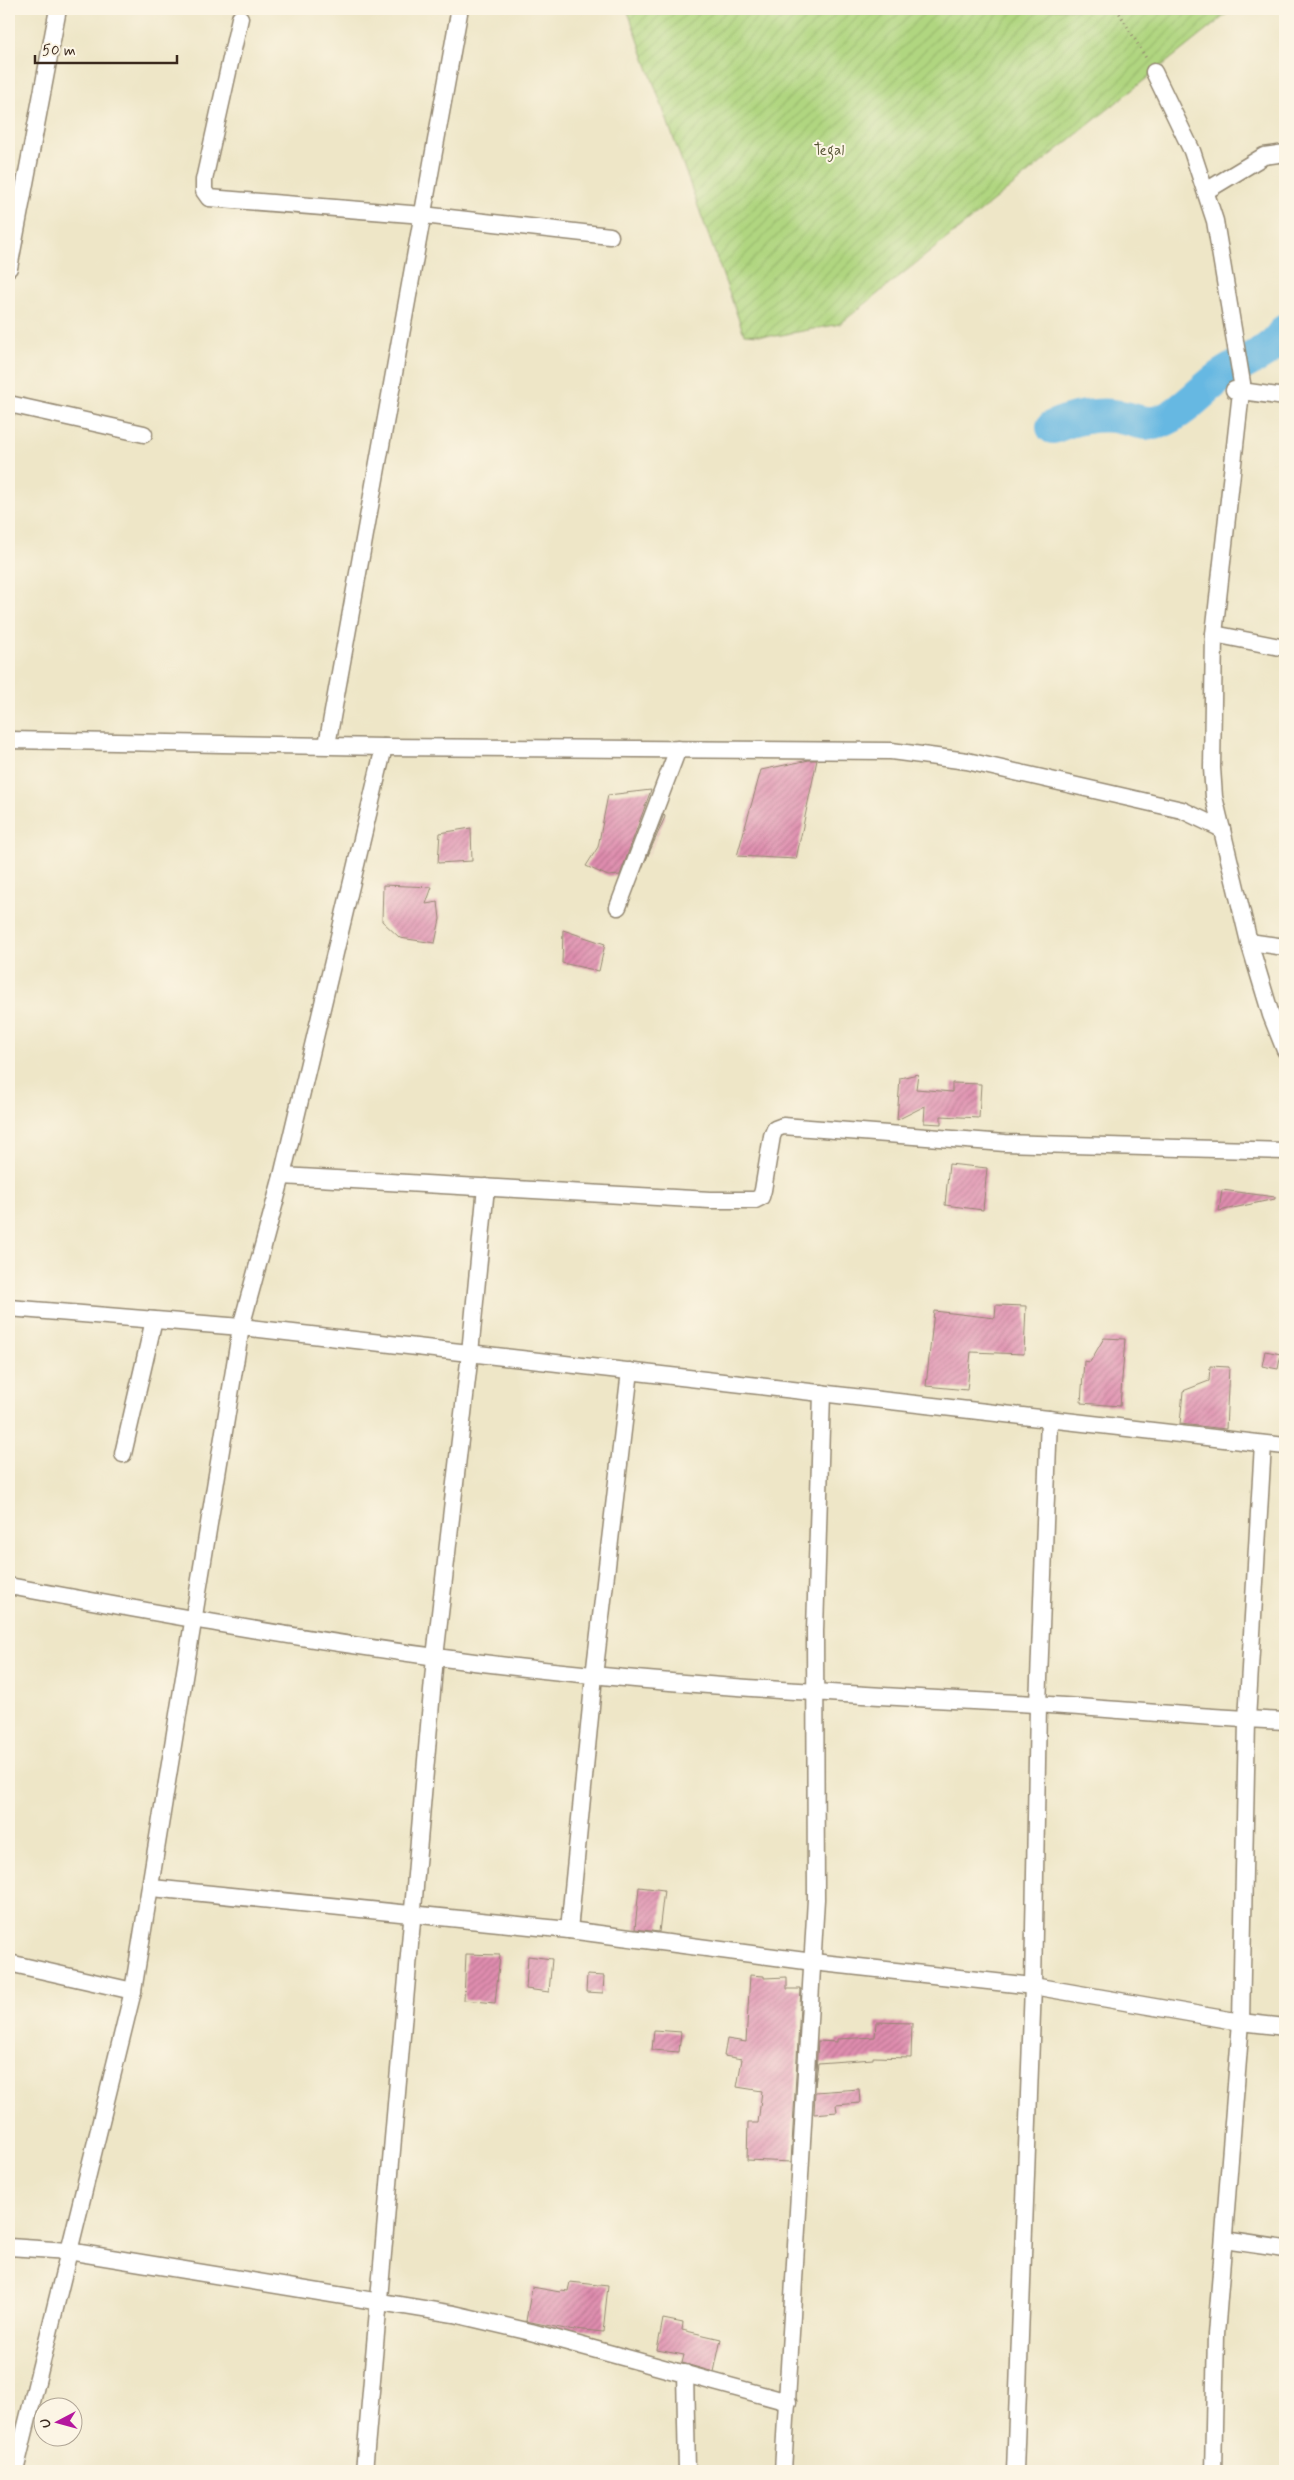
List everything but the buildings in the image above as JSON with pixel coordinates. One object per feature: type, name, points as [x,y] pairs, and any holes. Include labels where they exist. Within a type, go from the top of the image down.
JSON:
[{"type":"street","points":[[9,268],[58,9]]},
{"type":"street","points":[[328,745],[459,13]]},
{"type":"street","points":[[240,18],[204,180],[204,191],[209,198],[423,216],[610,236]]},
{"type":"street","points":[[1154,72],[1192,151],[1215,221],[1240,364],[1214,634],[1212,768],[1214,797],[1249,942],[1271,1015],[1285,1050]]},
{"type":"street","points":[[1206,191],[1264,156],[1285,153]]},
{"type":"street","points":[[1238,390],[1285,397]]},
{"type":"street","points":[[9,404],[144,434]]},
{"type":"street","points":[[1214,634],[1285,648]]},
{"type":"street","points":[[9,740],[384,747],[891,751],[967,762],[1182,810],[1222,829]]},
{"type":"street","points":[[14,2463],[133,1991],[152,1888],[241,1327],[282,1176],[384,747]]},
{"type":"street","points":[[618,907],[678,749]]},
{"type":"street","points":[[1249,942],[1285,947]]},
{"type":"street","points":[[282,1176],[755,1200],[761,1197],[763,1190],[772,1136],[775,1129],[783,1126],[1005,1143],[1285,1151]]},
{"type":"street","points":[[364,2471],[435,1657],[470,1353],[486,1187]]},
{"type":"street","points":[[9,1308],[241,1327],[1285,1446]]},
{"type":"street","points":[[123,1454],[154,1320]]},
{"type":"street","points":[[570,1930],[594,1676],[630,1372]]},
{"type":"street","points":[[783,2471],[816,1899],[816,1694],[822,1393]]},
{"type":"street","points":[[1015,2471],[1033,1986],[1038,1705],[1049,1419]]},
{"type":"street","points":[[1213,2471],[1216,2335],[1241,2022],[1247,1720],[1263,1444]]},
{"type":"street","points":[[9,1586],[193,1620],[435,1657],[594,1676],[816,1694],[1038,1705],[1285,1721]]},
{"type":"street","points":[[152,1888],[570,1930],[813,1962],[1033,1986],[1241,2022],[1285,2027]]},
{"type":"street","points":[[9,1963],[133,1991]]},
{"type":"street","points":[[1224,2240],[1285,2249]]},
{"type":"street","points":[[9,2247],[68,2251],[454,2314],[531,2332],[788,2402]]},
{"type":"street","points":[[685,2373],[687,2471]]},
{"type":"path","points":[[1117,9],[1154,72]]},
{"type":"green space","name":"Tegal","points":[[627,9],[1233,9],[840,324],[776,336],[744,334]]},
{"type":"waterway","points":[[1053,427],[1069,421],[1094,416],[1112,416],[1149,423],[1173,416],[1223,375],[1265,352],[1285,331]]}]
